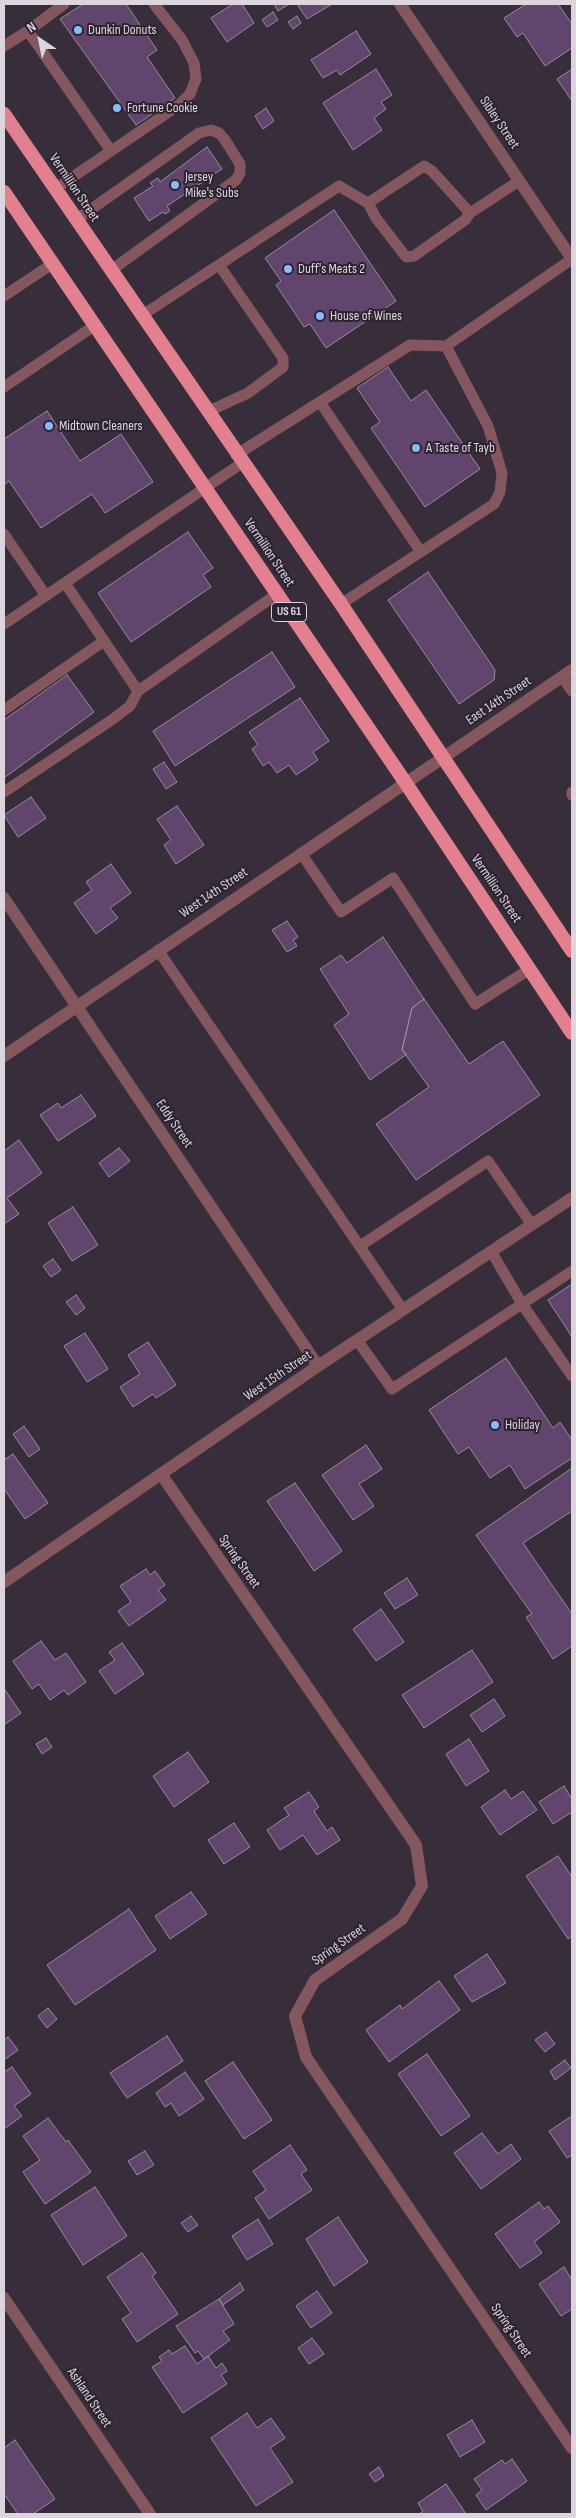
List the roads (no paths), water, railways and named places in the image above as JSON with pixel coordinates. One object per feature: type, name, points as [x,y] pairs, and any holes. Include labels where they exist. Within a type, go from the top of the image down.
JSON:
[{"type":"highway","name":"Vermillion Street","points":[[4,114],[239,459],[341,604],[572,951]]},
{"type":"highway","name":"Vermillion Street","points":[[4,192],[405,782],[572,1033]]},
{"type":"street","name":"Sibley Street","points":[[400,4],[572,259]]},
{"type":"street","name":"East 14th Street","points":[[443,756],[567,674]]},
{"type":"street","name":"West 14th Street","points":[[4,1056],[443,756]]},
{"type":"street","name":"Eddy Street","points":[[4,898],[318,1366]]},
{"type":"street","name":"West 15th Street","points":[[4,1582],[318,1366],[572,1198]]},
{"type":"street","name":"Spring Street","points":[[161,1474],[416,1845],[422,1886],[402,1919],[315,1980],[295,2016],[306,2057],[572,2448]]},
{"type":"street","name":"Ashland Street","points":[[4,2298],[150,2514]]},
{"type":"lane","points":[[4,46],[64,4]]},
{"type":"lane","points":[[55,189],[179,105],[190,94],[196,79],[194,63],[182,40],[154,4]]},
{"type":"lane","points":[[28,31],[111,150]]},
{"type":"lane","points":[[76,220],[199,133],[211,130],[219,133],[240,164],[240,173],[236,180],[110,271]]},
{"type":"lane","points":[[368,203],[424,166],[432,170],[470,213]]},
{"type":"lane","points":[[141,316],[338,186],[368,203],[376,218],[406,258],[414,256],[465,220],[470,213],[519,181]]},
{"type":"lane","points":[[4,624],[205,489],[239,459],[320,402],[410,345],[446,346],[572,259]]},
{"type":"lane","points":[[4,296],[52,264]]},
{"type":"lane","points":[[207,412],[248,393],[283,367],[283,358],[219,265]]},
{"type":"lane","points":[[4,387],[94,326]]},
{"type":"lane","points":[[341,604],[494,504],[500,492],[502,473],[488,426],[446,346]]},
{"type":"lane","points":[[320,402],[420,552]]},
{"type":"lane","points":[[4,534],[46,596]]},
{"type":"lane","points":[[65,583],[138,691]]},
{"type":"lane","points":[[4,792],[113,719],[130,706],[138,691],[277,594]]},
{"type":"lane","points":[[4,710],[104,641]]},
{"type":"lane","points":[[567,674],[572,690]]},
{"type":"lane","points":[[301,853],[341,912],[393,878],[475,1004],[530,969]]},
{"type":"lane","points":[[158,950],[403,1310]]},
{"type":"lane","points":[[360,1246],[488,1161],[532,1225]]},
{"type":"lane","points":[[492,1251],[522,1304],[572,1376]]},
{"type":"lane","points":[[357,1340],[392,1389],[572,1271]]},
{"type":"place","name":"Dunkin Donuts","points":[[78,30]]},
{"type":"place","name":"Fortune Cookie","points":[[117,108]]},
{"type":"place","name":"Jersey Mike's Subs","points":[[175,185]]},
{"type":"place","name":"Duff's Meats 2","points":[[288,269]]},
{"type":"place","name":"House of Wines","points":[[320,316]]},
{"type":"place","name":"Midtown Cleaners","points":[[49,426]]},
{"type":"place","name":"A Taste of Tayb","points":[[416,448]]},
{"type":"place","name":"Holiday","points":[[495,1425]]}]
